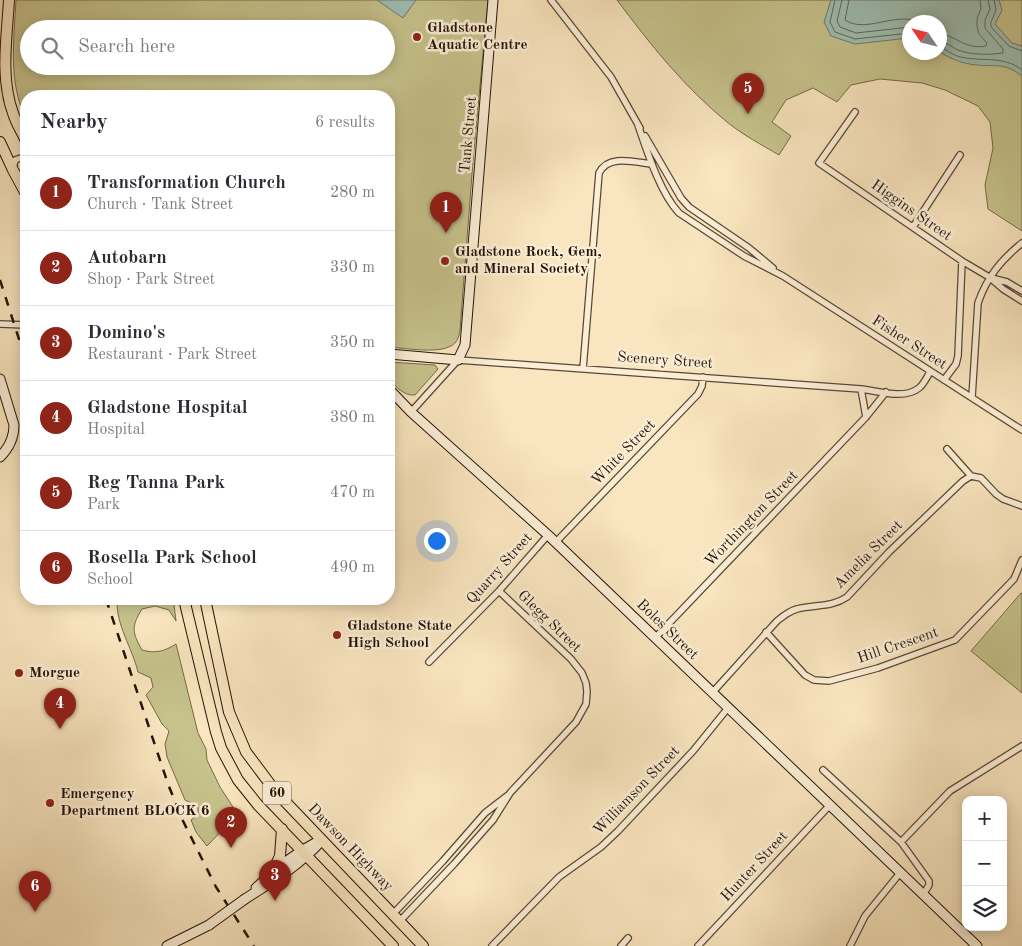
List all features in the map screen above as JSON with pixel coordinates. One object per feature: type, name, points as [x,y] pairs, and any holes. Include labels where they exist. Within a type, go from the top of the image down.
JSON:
[{"type":"highway","points":[[9,0],[6,65],[8,91],[12,112],[20,129]]},
{"type":"highway","points":[[0,142],[20,183]]},
{"type":"highway","name":"60","points":[[185,605],[216,732],[228,762],[247,792],[393,946]]},
{"type":"highway","name":"Dawson Highway","points":[[206,605],[226,697],[240,741],[254,764],[267,781],[422,946]]},
{"type":"highway","points":[[272,873],[280,856],[282,829]]},
{"type":"street","name":"Tank Street","points":[[458,360],[464,345],[493,0]]},
{"type":"street","name":"Fisher Street","points":[[551,0],[611,77],[638,125],[689,207],[749,248],[783,276]]},
{"type":"street","name":"Higgins Street","points":[[855,112],[819,163],[1022,301]]},
{"type":"street","name":"Fisher Street","points":[[638,125],[652,164],[679,213],[744,256],[783,276],[1022,430]]},
{"type":"street","points":[[913,227],[960,156]]},
{"type":"street","points":[[13,170],[15,160],[20,158]]},
{"type":"street","points":[[583,369],[599,173],[604,165],[614,161],[652,164]]},
{"type":"street","points":[[972,397],[978,303],[989,277],[1006,257],[1022,243]]},
{"type":"street","points":[[944,380],[956,364],[958,356],[962,261]]},
{"type":"street","name":"Higgins Street","points":[[989,277],[1007,282],[1022,291]]},
{"type":"street","points":[[0,324],[20,325]]},
{"type":"street","name":"Scenery Street","points":[[395,355],[861,389],[898,394],[910,393],[922,384],[930,372]]},
{"type":"street","points":[[411,412],[458,360]]},
{"type":"street","name":"White Street","points":[[556,543],[698,394],[702,386],[703,377]]},
{"type":"street","points":[[0,379],[14,425],[14,433],[8,448],[0,457]]},
{"type":"street","points":[[861,389],[866,417]]},
{"type":"street","name":"Worthington Street","points":[[655,638],[866,417],[886,392]]},
{"type":"street","name":"Boles Street","points":[[395,395],[411,412],[556,543],[977,946]]},
{"type":"street","points":[[947,449],[971,476],[981,478],[1003,499],[1022,506]]},
{"type":"street","name":"Amelia Street","points":[[712,693],[766,632],[787,614],[796,609],[838,603],[847,597],[914,527],[963,481],[971,476]]},
{"type":"street","name":"Quarry Street","points":[[429,662],[548,536]]},
{"type":"street","name":"Hill Crescent","points":[[766,632],[805,675],[814,680],[829,681],[878,668],[955,640],[1014,579],[1022,560]]},
{"type":"street","name":"Glegg Street","points":[[396,918],[485,813],[510,793],[576,722],[586,704],[586,683],[582,673],[571,659],[498,591]]},
{"type":"street","name":"Williamson Street","points":[[492,946],[558,877],[601,847],[618,831],[693,751],[728,708]]},
{"type":"street","points":[[901,842],[950,791],[1022,746]]},
{"type":"street","points":[[823,770],[901,842],[929,881],[929,885],[923,894]]},
{"type":"street","name":"Glegg Street","points":[[396,918],[454,864],[493,820],[510,793]]},
{"type":"street","name":"Hunter Street","points":[[698,946],[830,805]]},
{"type":"street","points":[[167,946],[209,925],[322,840]]},
{"type":"street","points":[[245,899],[272,873],[305,853]]},
{"type":"street","points":[[850,946],[865,916],[900,873]]},
{"type":"street","points":[[621,946],[628,938]]},
{"type":"shaded area","points":[[16,0],[488,0],[460,330],[456,341],[451,346],[438,350],[395,348],[395,90],[20,90],[20,105],[14,76]]},
{"type":"shaded area","points":[[617,0],[1022,0],[1022,231],[988,209],[985,185],[993,148],[990,122],[978,106],[945,90],[922,83],[880,79],[851,85],[837,102],[813,88],[786,100],[772,122],[791,136],[779,155],[739,131],[711,109],[655,49]]},
{"type":"shaded area","points":[[395,362],[435,365],[438,369],[415,395],[407,394],[395,385]]},
{"type":"shaded area","points":[[1022,593],[1022,693],[971,651]]},
{"type":"shaded area","points":[[117,605],[174,605],[176,621],[169,610],[155,606],[142,609],[136,620],[134,630],[142,650],[160,651],[176,644],[198,733],[206,749],[207,760],[220,787],[233,807],[230,822],[207,846],[196,832],[191,820],[198,815],[198,807],[185,800],[167,757],[165,744],[169,731],[162,724],[146,695],[153,687],[151,678],[138,672]]},
{"type":"water","points":[[377,0],[416,0],[403,18]]},
{"type":"water","points":[[831,0],[999,0],[1002,10],[995,24],[1012,43],[1022,46],[1022,76],[1005,67],[967,64],[947,56],[947,15],[902,15],[902,39],[855,44],[831,36],[824,22]]},
{"type":"railway","points":[[0,280],[20,342]]},
{"type":"railway","points":[[108,605],[168,784],[182,819],[216,887],[254,946]]},
{"type":"place","name":"Gladstone Aquatic Centre","points":[[417,37]]},
{"type":"place","name":"Reg Tanna Park","points":[[748,114]]},
{"type":"place","name":"Transformation Church","points":[[446,233]]},
{"type":"place","name":"Gladstone Rock, Gem, and Mineral Society","points":[[445,261]]},
{"type":"place","name":"Gladstone State High School","points":[[337,635]]},
{"type":"place","name":"Morgue","points":[[19,673]]},
{"type":"place","name":"Gladstone Hospital","points":[[60,729]]},
{"type":"place","name":"Emergency Department BLOCK 6","points":[[50,803]]},
{"type":"place","name":"Autobarn","points":[[231,848]]},
{"type":"place","name":"Domino's","points":[[275,901]]},
{"type":"place","name":"Rosella Park School","points":[[35,912]]}]
